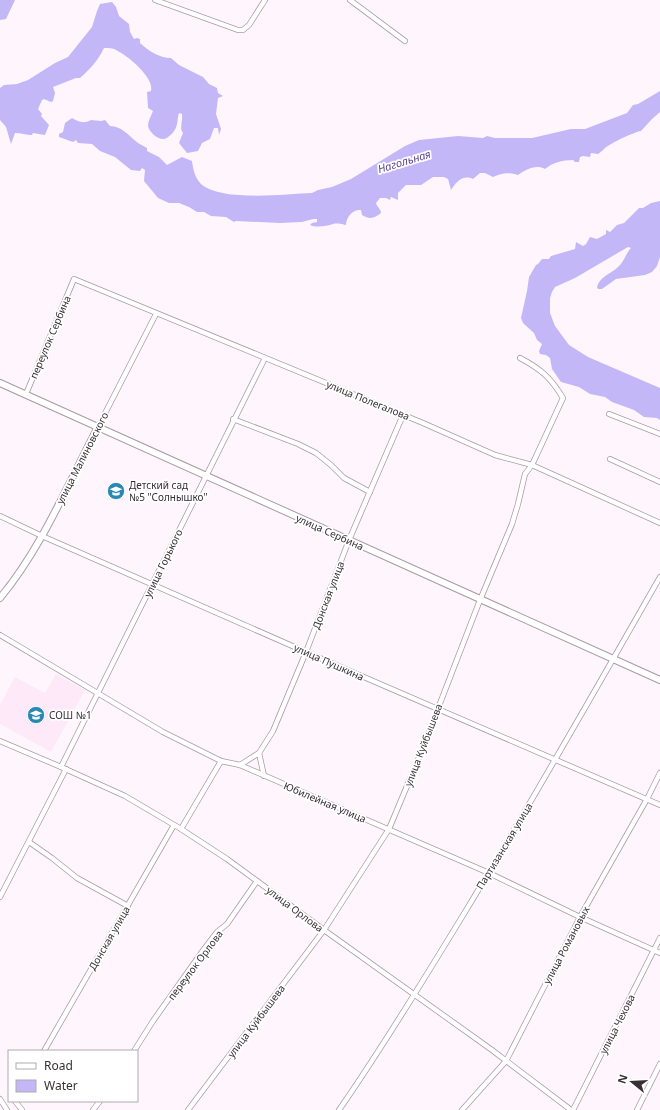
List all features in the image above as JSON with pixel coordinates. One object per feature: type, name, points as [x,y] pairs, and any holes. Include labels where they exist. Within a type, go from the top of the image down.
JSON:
[{"type":"street","points":[[155,0],[238,30],[243,30],[249,25],[265,0]]},
{"type":"street","points":[[350,0],[405,41]]},
{"type":"street","name":"улица Полегалова","points":[[74,280],[403,415],[495,455],[532,465],[660,523]]},
{"type":"street","name":"переулок Сербина","points":[[26,394],[74,280]]},
{"type":"street","name":"улица Малиновского","points":[[0,598],[19,573],[42,536],[156,314]]},
{"type":"street","name":"улица Горького","points":[[0,897],[205,476],[265,358]]},
{"type":"street","name":"улица Куйбышева","points":[[188,1110],[324,930],[389,830],[420,756],[480,600],[512,524],[525,474],[532,465],[564,398],[554,383],[537,367],[520,358]]},
{"type":"street","name":"улица Сербина","points":[[0,383],[660,680]]},
{"type":"street","points":[[609,414],[660,434]]},
{"type":"street","name":"Донская улица","points":[[240,765],[259,753],[273,732],[306,652],[348,540],[403,415]]},
{"type":"street","points":[[234,420],[298,444],[316,453],[328,462],[344,478],[370,492]]},
{"type":"street","points":[[610,459],[660,482]]},
{"type":"street","name":"улица Пушкина","points":[[0,516],[42,536],[306,652],[660,805]]},
{"type":"street","name":"Партизанская улица","points":[[339,1110],[387,1039],[489,873],[660,577]]},
{"type":"street","name":"Юбилейная улица","points":[[0,634],[164,732],[221,761],[240,765],[489,873],[580,917],[660,953]]},
{"type":"street","name":"улица Орлова","points":[[0,741],[125,796],[181,829],[227,859],[572,1110]]},
{"type":"street","points":[[259,753],[264,776]]},
{"type":"street","points":[[181,829],[221,761]]},
{"type":"street","name":"улица Романовых","points":[[462,1110],[506,1061],[580,917],[647,800],[660,773]]},
{"type":"street","name":"Донская улица","points":[[45,1050],[174,825]]},
{"type":"street","points":[[28,842],[52,858],[77,878],[128,906]]},
{"type":"street","name":"переулок Орлова","points":[[135,1050],[153,1021],[204,949],[217,932],[227,924],[257,881]]},
{"type":"street","name":"улица Чехова","points":[[572,1110],[660,938]]},
{"type":"street","points":[[637,1110],[660,1064]]},
{"type":"street","points":[[0,1099],[7,1110]]},
{"type":"street","points":[[16,1102],[22,1110]]},
{"type":"street","points":[[93,1110],[99,1102]]},
{"type":"shaded area","name":"СОШ №1","points":[[56,674],[85,690],[51,752],[0,724],[0,705],[15,677],[45,693]]},
{"type":"water","points":[[0,0],[15,0],[6,19],[0,20]]},
{"type":"water","points":[[112,2],[116,7],[119,16],[129,24],[130,32],[134,39],[140,39],[140,43],[151,51],[162,57],[171,58],[179,65],[203,77],[209,84],[217,88],[218,93],[223,96],[218,98],[216,114],[221,129],[219,135],[218,128],[214,128],[210,139],[202,143],[198,151],[187,153],[179,143],[183,133],[181,129],[182,114],[179,113],[176,127],[170,136],[162,139],[154,135],[148,126],[153,111],[148,108],[147,92],[151,91],[149,80],[145,74],[127,57],[115,49],[104,48],[94,64],[80,78],[76,78],[53,87],[55,93],[53,101],[42,100],[38,109],[42,114],[41,116],[49,125],[45,135],[15,133],[11,144],[6,127],[0,120],[0,88],[4,85],[17,84],[28,80],[55,63],[68,57],[92,27],[100,4]]},
{"type":"water","name":"Нагольная","points":[[660,91],[660,112],[641,131],[633,133],[617,141],[598,154],[591,153],[590,157],[580,157],[579,162],[575,162],[573,160],[558,162],[545,169],[534,167],[518,175],[505,173],[493,177],[485,173],[480,173],[473,179],[466,177],[463,178],[455,184],[451,190],[448,179],[444,177],[433,177],[421,185],[406,185],[398,193],[398,200],[391,197],[390,200],[380,198],[376,203],[381,213],[374,217],[365,217],[362,215],[361,210],[353,212],[347,219],[346,225],[336,224],[318,227],[310,225],[317,222],[317,219],[302,222],[280,223],[234,222],[226,217],[211,216],[204,212],[197,212],[179,203],[169,203],[158,198],[144,181],[145,170],[142,168],[140,171],[131,170],[115,157],[100,151],[92,144],[78,143],[76,140],[73,142],[59,137],[59,134],[63,132],[65,123],[72,118],[83,122],[91,120],[105,120],[110,126],[114,126],[125,132],[138,143],[147,148],[147,151],[159,157],[167,165],[182,157],[192,161],[197,179],[201,184],[211,190],[223,193],[254,196],[312,193],[351,179],[405,146],[419,140],[458,136],[483,138],[487,136],[495,138],[532,138],[571,129],[585,129],[627,113],[633,105],[638,104]]},
{"type":"water","points":[[660,201],[660,257],[657,266],[652,272],[645,275],[616,279],[602,289],[598,289],[598,283],[622,263],[631,248],[628,247],[575,278],[555,287],[550,298],[550,313],[555,326],[569,345],[588,357],[660,388],[660,420],[657,418],[644,417],[634,410],[612,402],[605,397],[590,394],[579,387],[561,382],[552,369],[550,358],[546,355],[540,354],[539,351],[542,344],[537,340],[534,333],[523,323],[521,318],[529,277],[536,265],[542,259],[549,259],[551,256],[575,249],[576,242],[583,246],[590,237],[597,239],[606,234],[606,230],[610,232],[617,225],[624,223],[639,208],[643,208],[651,203]]},
{"type":"place","name":"Детский сад №5 \"Солнышко\"","points":[[116,491]]},
{"type":"place","name":"СОШ №1","points":[[36,715]]}]
